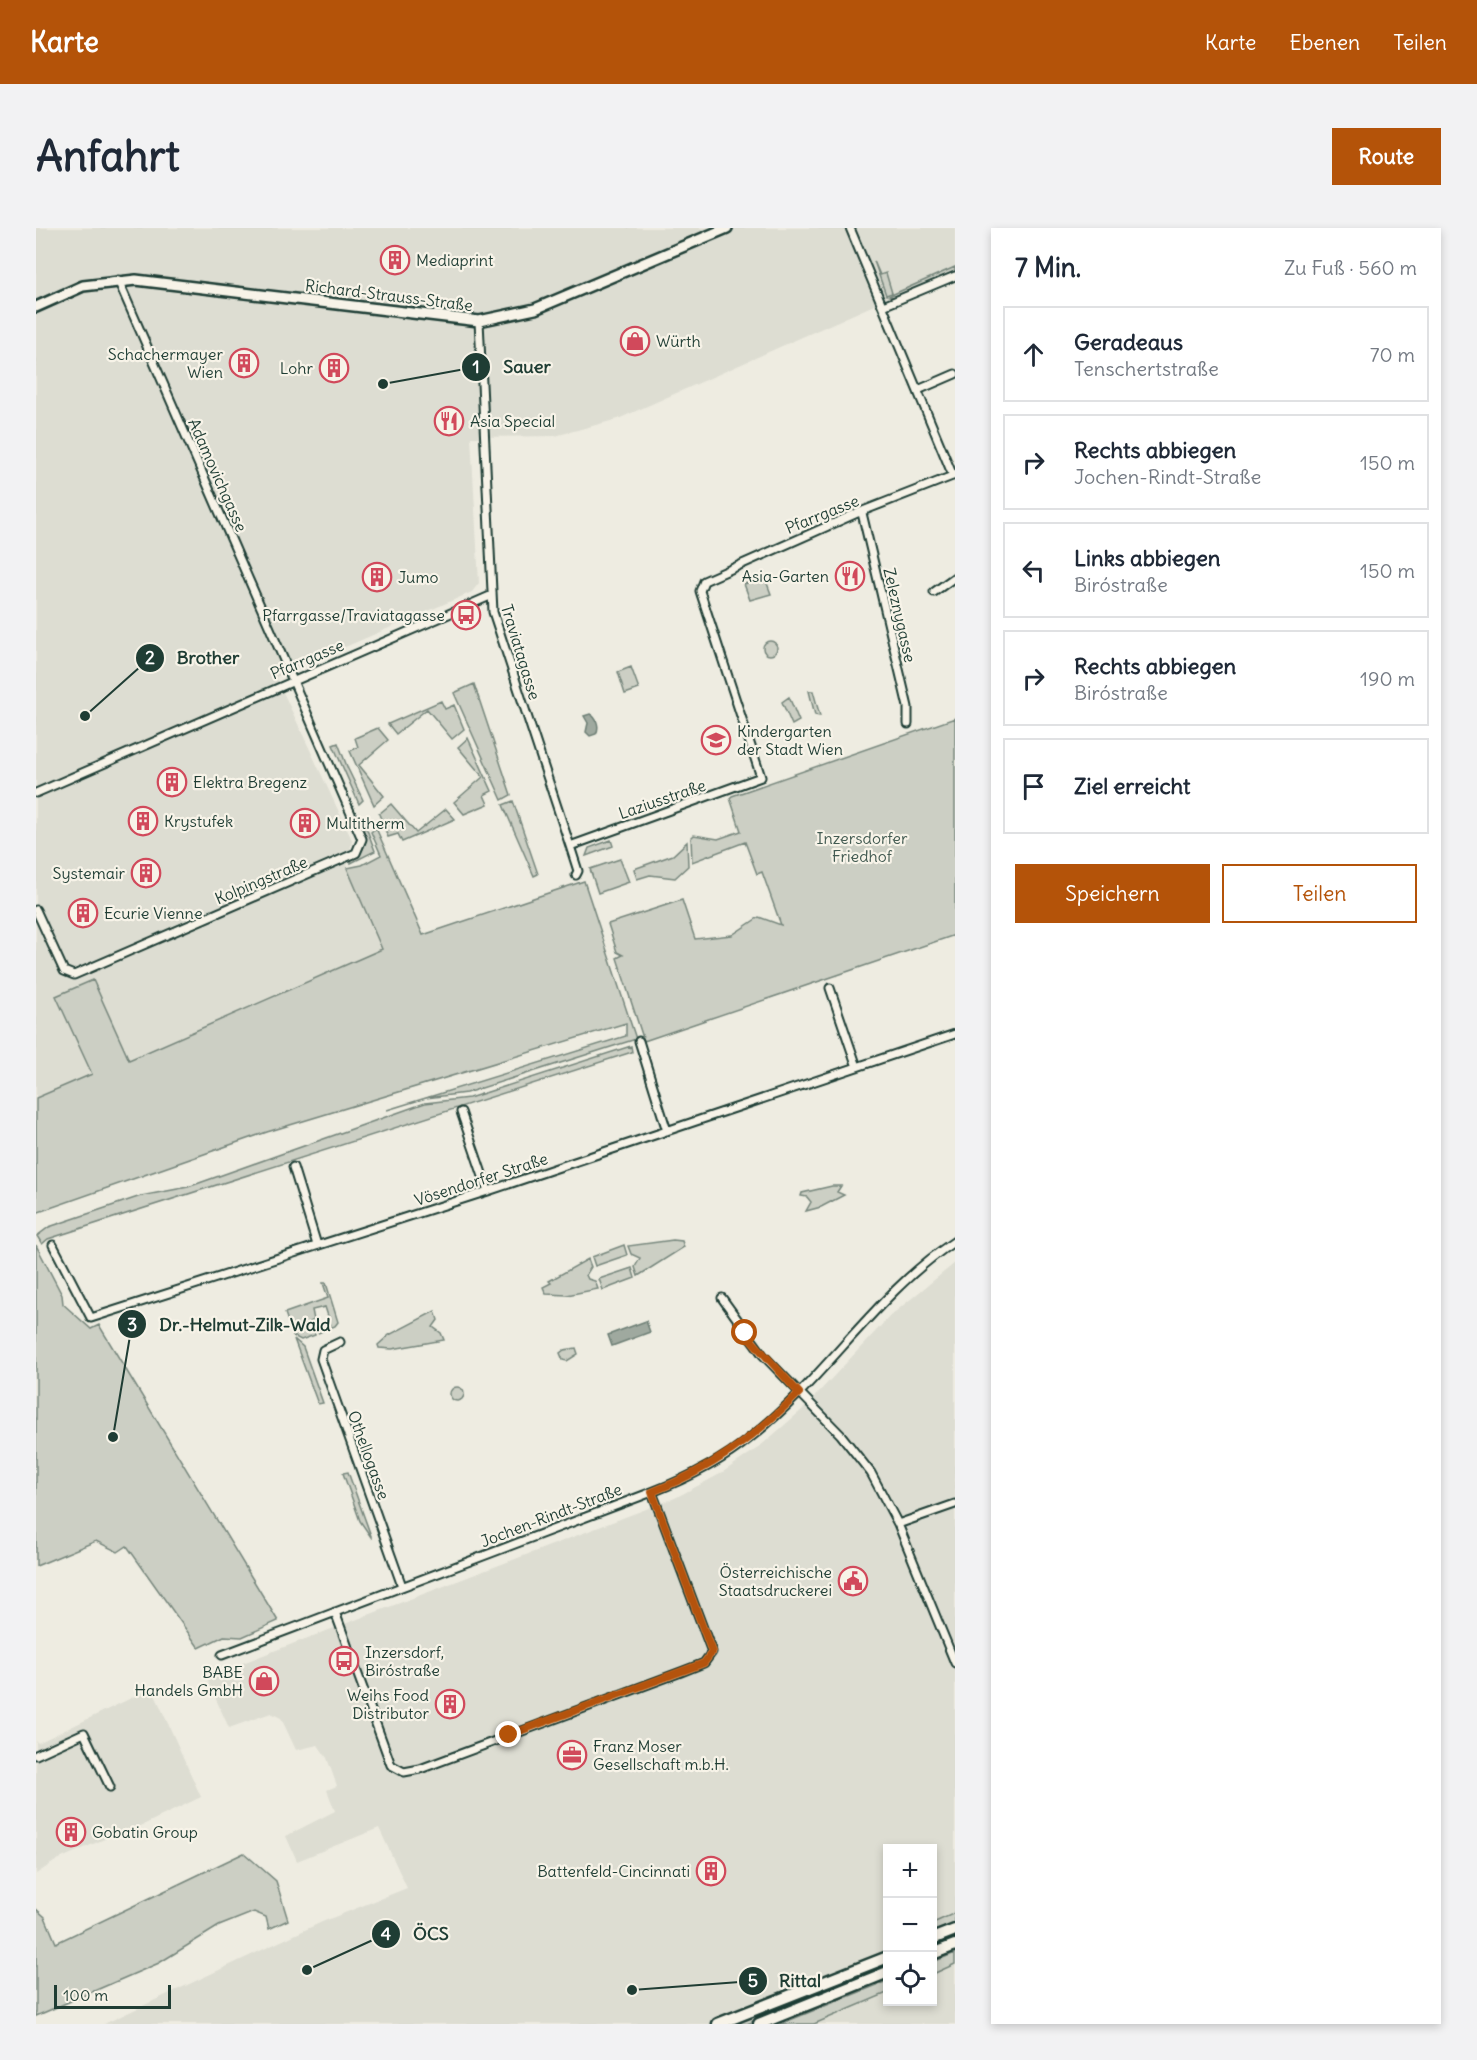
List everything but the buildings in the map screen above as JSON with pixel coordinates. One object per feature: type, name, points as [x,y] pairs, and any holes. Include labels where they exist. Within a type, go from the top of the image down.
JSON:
[{"type":"main road","name":"Richard-Strauss-Straße","points":[[36,307],[83,286],[118,280],[479,321],[536,309],[727,228]]},
{"type":"main road","points":[[937,1937],[955,1930]]},
{"type":"main road","points":[[937,1952],[955,1945]]},
{"type":"main road","points":[[718,2024],[883,1959]]},
{"type":"main road","points":[[759,2024],[883,1974]]},
{"type":"street","points":[[850,228],[954,476]]},
{"type":"street","points":[[883,306],[955,276]]},
{"type":"street","name":"Adamovichgasse","points":[[118,280],[292,680]]},
{"type":"street","name":"Traviatagasse","points":[[479,321],[490,596],[493,612],[578,871],[576,875]]},
{"type":"street","points":[[918,390],[955,374]]},
{"type":"street","name":"Pfarrgasse","points":[[761,777],[700,591],[701,583],[770,550],[954,476]]},
{"type":"street","name":"Zeleznygasse","points":[[862,513],[908,707],[908,724]]},
{"type":"street","points":[[934,592],[955,577]]},
{"type":"street","name":"Pfarrgasse","points":[[36,793],[490,596]]},
{"type":"street","name":"Kolpingstraße","points":[[36,910],[64,971],[74,975],[356,853],[362,839],[292,680]]},
{"type":"street","name":"Laziusstraße","points":[[570,846],[761,777]]},
{"type":"street","points":[[830,988],[857,1067]]},
{"type":"street","name":"Vösendorfer Straße","points":[[53,1245],[91,1318],[488,1191],[955,1034]]},
{"type":"street","points":[[639,1041],[667,1131]]},
{"type":"street","points":[[461,1112],[488,1191]]},
{"type":"street","points":[[293,1167],[317,1245]]},
{"type":"street","name":"Jochen-Rindt-Straße","points":[[222,1655],[652,1492],[705,1469],[762,1428],[799,1393],[907,1280],[955,1241]]},
{"type":"street","points":[[722,1298],[745,1332],[861,1458],[881,1489],[898,1524],[955,1663]]},
{"type":"street","name":"Othellogasse","points":[[340,1342],[323,1350],[321,1359],[402,1586]]},
{"type":"street","points":[[335,1612],[391,1765],[404,1772],[420,1769],[681,1672],[704,1663],[712,1652],[652,1492]]},
{"type":"street","points":[[898,1524],[955,1504]]},
{"type":"street","points":[[36,1755],[84,1732],[110,1787]]},
{"type":"shaded area","points":[[36,228],[955,228],[955,269],[618,419],[555,436],[471,437],[479,583],[472,592],[276,677],[352,840],[347,869],[383,949],[129,1060],[93,981],[57,996],[92,1074],[36,1098]]},
{"type":"shaded area","points":[[590,714],[596,720],[598,728],[596,734],[590,736],[586,732],[588,723],[584,716]]},
{"type":"shaded area","points":[[955,1263],[955,2024],[104,2024],[322,1922],[407,1888],[379,1828],[297,1861],[286,1836],[335,1811],[327,1790],[337,1786],[327,1758],[318,1745],[296,1750],[281,1718],[271,1713],[229,1728],[206,1677],[675,1498],[720,1474],[758,1448],[803,1409],[890,1316]]},
{"type":"shaded area","points":[[646,1321],[650,1332],[612,1346],[608,1335]]},
{"type":"shaded area","points":[[152,1688],[201,1797],[120,1836],[118,1833],[57,1860],[36,1874],[36,1741],[38,1743]]},
{"type":"green space","points":[[874,261],[880,275],[886,273],[892,293],[886,295]]},
{"type":"green space","points":[[955,267],[955,272],[894,298],[889,296]]},
{"type":"green space","points":[[765,578],[771,594],[750,600],[744,584]]},
{"type":"green space","points":[[770,641],[775,643],[777,648],[775,653],[770,655],[765,653],[763,648],[765,643]]},
{"type":"green space","points":[[631,667],[639,689],[625,694],[618,672]]},
{"type":"green space","points":[[474,684],[511,795],[502,800],[454,693]]},
{"type":"green space","points":[[809,691],[813,691],[820,716],[815,715]]},
{"type":"green space","points":[[789,697],[799,721],[792,725],[782,702]]},
{"type":"green space","points":[[441,701],[445,709],[454,705],[464,729],[452,739],[427,709],[396,734],[388,724]]},
{"type":"green space","name":"Inzersdorfer Friedhof","points":[[955,718],[955,935],[644,1041],[617,958],[623,955],[617,952],[608,924],[682,900],[695,939],[732,935],[759,917],[781,925],[762,872],[757,874],[745,842],[692,862],[691,838],[694,835],[718,839],[741,831],[730,798],[732,796]]},
{"type":"green space","points":[[378,728],[388,740],[359,765],[384,796],[374,805],[350,751],[358,747],[355,738]]},
{"type":"green space","points":[[468,738],[492,791],[484,795],[488,804],[464,814],[454,802],[483,777],[458,747]]},
{"type":"green space","points":[[338,743],[363,800],[359,804],[333,745]]},
{"type":"green space","points":[[513,801],[538,874],[534,876],[503,805]]},
{"type":"green space","points":[[391,804],[416,833],[446,809],[455,819],[402,842],[398,834],[388,837],[379,814]]},
{"type":"green space","points":[[366,827],[375,851],[351,863],[351,860],[364,847],[363,829]]},
{"type":"green space","points":[[376,828],[423,935],[584,881],[636,1039],[466,1093],[426,1098],[387,1110],[626,1036],[626,1023],[267,1132],[36,1213],[36,1098],[92,1074],[56,996],[93,980],[129,1060],[382,949],[347,868],[362,865],[381,855],[371,832]]},
{"type":"green space","points":[[611,840],[613,846],[586,856],[589,848]]},
{"type":"green space","points":[[687,842],[688,866],[675,878],[650,875],[637,879],[634,869],[673,855]]},
{"type":"green space","points":[[620,859],[629,882],[598,893],[590,869]]},
{"type":"green space","points":[[631,1046],[632,1052],[48,1239],[42,1244],[37,1236],[49,1227],[141,1196],[188,1187],[425,1103],[469,1098]]},
{"type":"green space","points":[[841,1186],[837,1192],[844,1195],[821,1207],[806,1211],[811,1202],[807,1197],[801,1196],[802,1193]]},
{"type":"green space","points":[[673,1240],[682,1241],[684,1247],[638,1276],[635,1267],[640,1258],[631,1254],[628,1246]]},
{"type":"green space","points":[[36,1245],[62,1295],[63,1304],[91,1329],[99,1325],[278,1621],[242,1637],[224,1636],[199,1648],[127,1546],[118,1552],[96,1541],[36,1566]]},
{"type":"green space","points":[[624,1245],[627,1255],[595,1266],[592,1257]]},
{"type":"green space","points":[[588,1259],[591,1267],[586,1275],[588,1279],[595,1281],[598,1289],[567,1295],[546,1294],[543,1287],[551,1283],[549,1281]]},
{"type":"green space","points":[[632,1268],[635,1278],[603,1290],[599,1279]]},
{"type":"green space","points":[[323,1283],[326,1283],[338,1322],[335,1326],[318,1333],[315,1327],[318,1326],[320,1329],[331,1325],[325,1307],[312,1310],[314,1320],[310,1322],[315,1335],[301,1340],[293,1336],[285,1313],[328,1298]]},
{"type":"green space","points":[[435,1311],[438,1320],[433,1327],[441,1333],[444,1340],[392,1349],[379,1348],[378,1345],[389,1335]]},
{"type":"green space","points":[[294,1339],[303,1347],[323,1403],[318,1404]]},
{"type":"green space","points":[[576,1348],[578,1354],[567,1361],[563,1360],[560,1353]]},
{"type":"green space","points":[[457,1387],[462,1389],[464,1394],[462,1399],[457,1401],[452,1399],[450,1394],[452,1389]]},
{"type":"green space","points":[[348,1472],[371,1537],[360,1521],[343,1473]]},
{"type":"green space","points":[[244,1853],[276,1881],[288,1920],[269,1929],[266,1917],[254,1912],[219,1926],[159,1963],[36,2016],[36,1909],[45,1917],[56,1943]]},
{"type":"green space","points":[[955,1911],[955,1924],[937,1931],[937,1921]]},
{"type":"green space","points":[[955,1953],[955,1964],[937,1972],[937,1960]]},
{"type":"green space","points":[[883,1965],[883,1970],[747,2024],[733,2024]]},
{"type":"green space","points":[[883,1983],[883,1995],[814,2024],[780,2024]]},
{"type":"place","name":"Mediaprint","points":[[395,260]]},
{"type":"place","name":"Würth","points":[[635,341]]},
{"type":"place","name":"Schachermayer Wien","points":[[244,363]]},
{"type":"place","name":"Lohr","points":[[334,368]]},
{"type":"place","name":"Sauer","points":[[383,384]]},
{"type":"place","name":"Asia Special","points":[[449,421]]},
{"type":"place","name":"Asia-Garten","points":[[850,576]]},
{"type":"place","name":"Jumo","points":[[377,577]]},
{"type":"place","name":"Pfarrgasse/Traviatagasse","points":[[466,615]]},
{"type":"place","name":"Brother","points":[[85,716]]},
{"type":"place","name":"Kindergarten der Stadt Wien","points":[[716,740]]},
{"type":"place","name":"Elektra Bregenz","points":[[172,782]]},
{"type":"place","name":"Krystufek","points":[[143,821]]},
{"type":"place","name":"Multitherm","points":[[305,823]]},
{"type":"place","name":"Systemair","points":[[146,873]]},
{"type":"place","name":"Ecurie Vienne","points":[[83,913]]},
{"type":"place","name":"Dr.-Helmut-Zilk-Wald","points":[[113,1437]]},
{"type":"place","name":"Österreichische Staatsdruckerei","points":[[853,1581]]},
{"type":"place","name":"Inzersdorf, Biróstraße","points":[[344,1661]]},
{"type":"place","name":"BABE Handels GmbH","points":[[264,1681]]},
{"type":"place","name":"Weihs Food Distributor","points":[[450,1704]]},
{"type":"place","name":"Franz Moser Gesellschaft m.b.H.","points":[[572,1755]]},
{"type":"place","name":"Gobatin Group","points":[[71,1832]]},
{"type":"place","name":"Battenfeld-Cincinnati","points":[[711,1871]]},
{"type":"place","name":"ÖCS","points":[[307,1970]]},
{"type":"place","name":"Rittal","points":[[632,1990]]},
{"type":"route","points":[[509,1735],[704,1663],[712,1652],[652,1492],[719,1461],[752,1437],[799,1393],[745,1333]]}]
